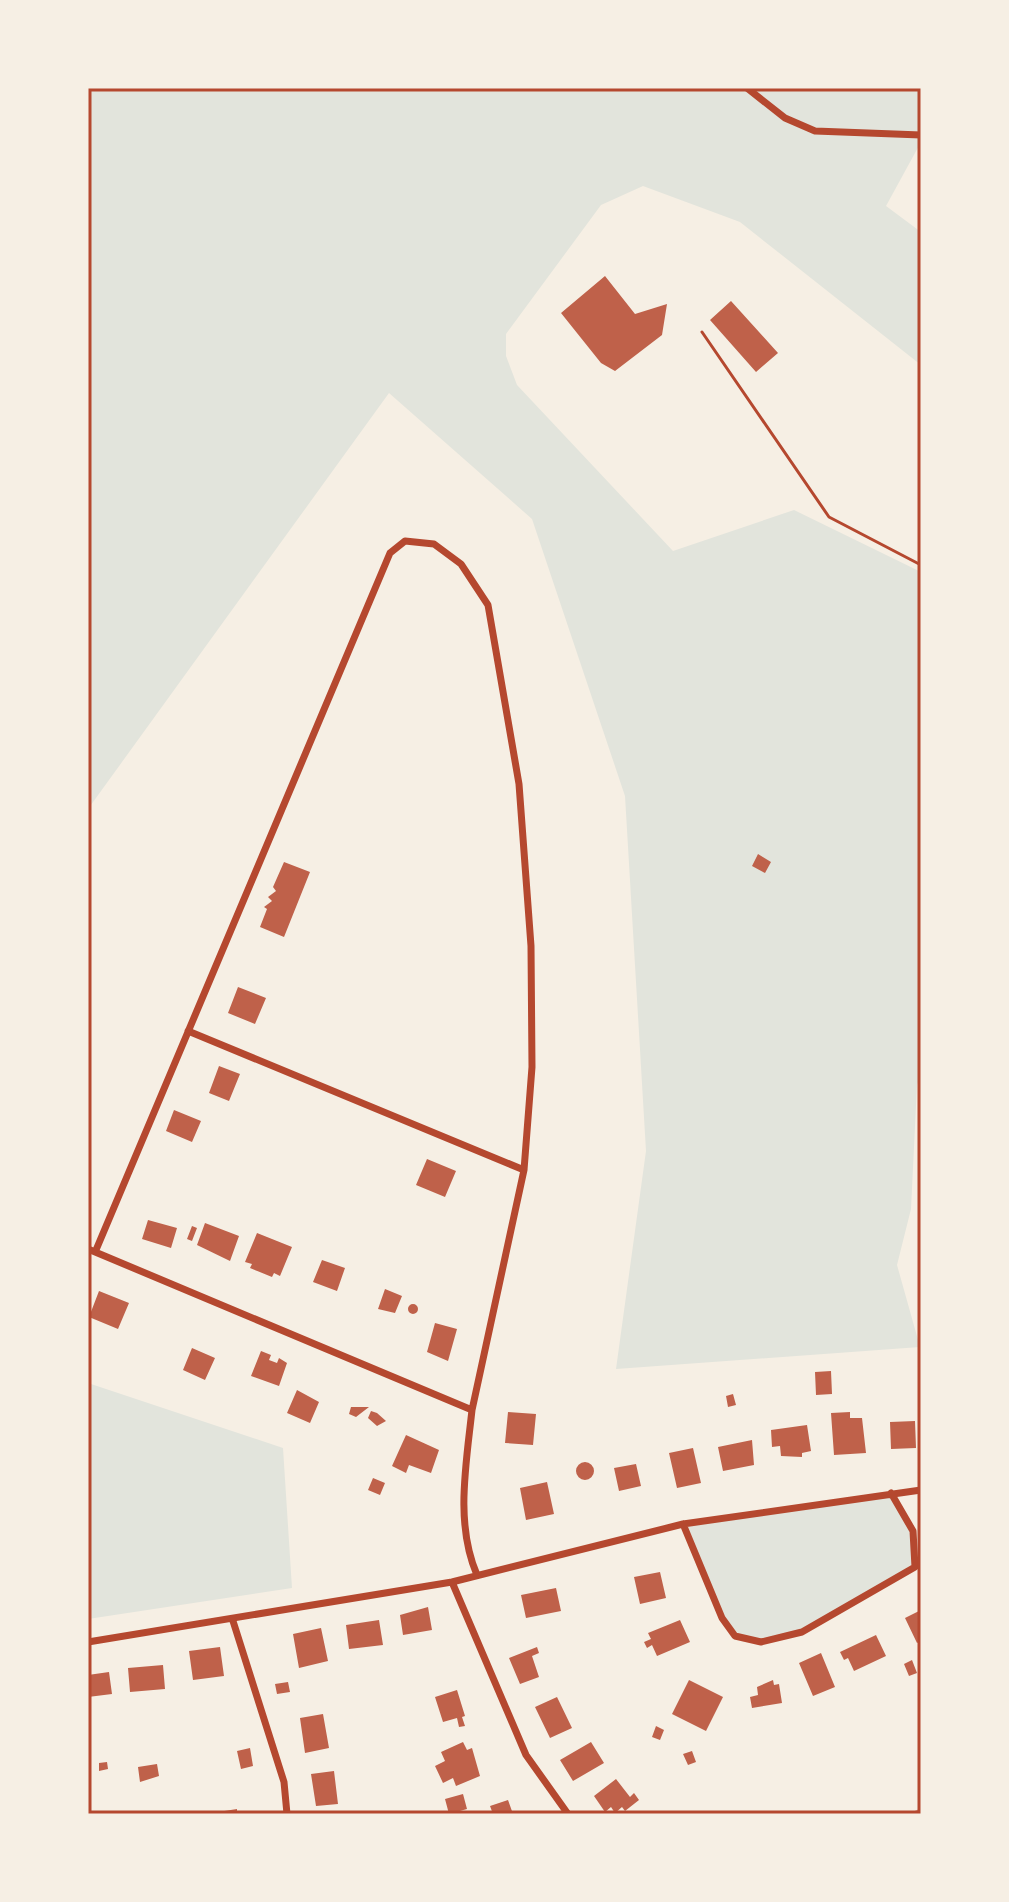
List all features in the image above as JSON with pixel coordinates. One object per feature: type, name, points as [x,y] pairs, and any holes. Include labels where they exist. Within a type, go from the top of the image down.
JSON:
[{"type":"street","points":[[747,88],[785,118],[815,131],[921,135]]},
{"type":"street","points":[[472,1410],[92,1249],[188,1031],[390,553],[405,541],[434,544],[461,564],[488,605],[519,784],[531,976],[532,1067],[524,1170],[472,1410],[463,1492],[468,1554],[477,1575]]},
{"type":"street","points":[[188,1031],[524,1170]]},
{"type":"street","points":[[88,1642],[233,1621],[452,1582],[683,1524],[921,1490]]},
{"type":"street","points":[[683,1524],[722,1618],[735,1636],[761,1642],[802,1632],[915,1567],[913,1531],[891,1493]]},
{"type":"street","points":[[452,1582],[526,1755],[568,1814]]},
{"type":"street","points":[[233,1621],[284,1782],[287,1814]]},
{"type":"lane","points":[[702,332],[829,517],[921,565]]},
{"type":"shaded area","points":[[88,88],[921,88],[921,142],[886,206],[921,232],[921,365],[740,222],[643,186],[601,205],[506,334],[506,356],[517,385],[673,551],[794,510],[921,572],[921,1075],[917,1085],[911,1209],[897,1265],[920,1347],[616,1369],[646,1151],[625,796],[532,519],[389,393],[88,809]]},
{"type":"shaded area","points":[[88,1383],[283,1448],[292,1588],[88,1619]]},
{"type":"shaded area","points":[[891,1493],[913,1531],[915,1567],[802,1632],[761,1642],[735,1636],[722,1618],[683,1524]]},
{"type":"building","points":[[605,276],[635,314],[667,304],[662,335],[615,371],[601,363],[561,313]]},
{"type":"building","points":[[731,301],[778,353],[756,372],[710,320]]},
{"type":"building","points":[[758,854],[771,862],[765,873],[752,866]]},
{"type":"building","points":[[284,862],[310,872],[284,937],[260,927],[267,909],[264,907],[272,901],[268,897],[276,891],[273,887]]},
{"type":"building","points":[[238,987],[266,998],[255,1024],[228,1013]]},
{"type":"building","points":[[219,1066],[240,1074],[229,1101],[209,1093]]},
{"type":"building","points":[[174,1110],[201,1121],[192,1142],[166,1131]]},
{"type":"building","points":[[427,1159],[456,1171],[445,1197],[416,1185]]},
{"type":"building","points":[[148,1220],[177,1228],[171,1248],[142,1239]]},
{"type":"building","points":[[205,1223],[239,1236],[230,1261],[197,1245]]},
{"type":"building","points":[[192,1226],[197,1228],[192,1241],[187,1239]]},
{"type":"building","points":[[257,1233],[292,1247],[280,1276],[274,1273],[272,1277],[250,1268],[252,1264],[245,1262]]},
{"type":"building","points":[[322,1260],[345,1268],[337,1291],[313,1282]]},
{"type":"building","points":[[385,1289],[402,1296],[395,1313],[378,1309]]},
{"type":"building","points":[[99,1291],[129,1303],[118,1329],[89,1317]]},
{"type":"building","points":[[413,1304],[418,1309],[413,1314],[408,1309]]},
{"type":"building","points":[[435,1323],[457,1329],[448,1361],[427,1352]]},
{"type":"building","points":[[192,1348],[215,1358],[205,1380],[183,1370]]},
{"type":"building","points":[[261,1351],[271,1355],[269,1360],[277,1363],[279,1358],[287,1363],[279,1386],[251,1376]]},
{"type":"building","points":[[831,1371],[832,1394],[816,1395],[815,1372]]},
{"type":"building","points":[[297,1390],[319,1402],[310,1423],[287,1413]]},
{"type":"building","points":[[733,1394],[736,1405],[728,1407],[726,1396]]},
{"type":"building","points":[[351,1407],[369,1407],[356,1417],[349,1414]]},
{"type":"building","points":[[371,1411],[386,1421],[377,1426],[368,1418]]},
{"type":"building","points":[[508,1412],[536,1414],[533,1445],[505,1443]]},
{"type":"building","points":[[850,1412],[850,1418],[862,1418],[866,1453],[834,1455],[831,1413]]},
{"type":"building","points":[[915,1421],[916,1448],[891,1449],[890,1422]]},
{"type":"building","points":[[807,1425],[811,1451],[802,1453],[802,1457],[781,1456],[780,1446],[772,1447],[771,1430]]},
{"type":"building","points":[[406,1435],[439,1450],[431,1473],[409,1465],[406,1473],[392,1466]]},
{"type":"building","points":[[752,1440],[754,1465],[723,1471],[718,1447]]},
{"type":"building","points":[[693,1448],[701,1483],[677,1488],[669,1453]]},
{"type":"building","points":[[585,1462],[594,1471],[585,1480],[576,1471]]},
{"type":"building","points":[[636,1464],[641,1486],[619,1491],[614,1468]]},
{"type":"building","points":[[373,1478],[385,1483],[380,1495],[368,1490]]},
{"type":"building","points":[[547,1482],[554,1514],[526,1520],[520,1488]]},
{"type":"building","points":[[660,1572],[666,1598],[640,1604],[634,1577]]},
{"type":"building","points":[[556,1588],[561,1611],[526,1618],[521,1595]]},
{"type":"building","points":[[428,1607],[432,1630],[403,1635],[400,1615]]},
{"type":"building","points":[[921,1610],[921,1641],[917,1643],[905,1618]]},
{"type":"building","points":[[379,1620],[383,1645],[349,1649],[346,1625]]},
{"type":"building","points":[[680,1620],[690,1642],[657,1656],[652,1645],[647,1648],[644,1642],[651,1639],[648,1633]]},
{"type":"building","points":[[321,1628],[328,1661],[299,1668],[293,1634]]},
{"type":"building","points":[[876,1635],[886,1656],[854,1671],[848,1658],[844,1660],[840,1652]]},
{"type":"building","points":[[220,1647],[224,1676],[193,1680],[189,1651]]},
{"type":"building","points":[[537,1647],[539,1653],[532,1656],[539,1677],[520,1684],[509,1658]]},
{"type":"building","points":[[821,1653],[835,1687],[813,1696],[799,1663]]},
{"type":"building","points":[[912,1660],[917,1673],[909,1676],[904,1664]]},
{"type":"building","points":[[163,1665],[165,1689],[130,1692],[128,1668]]},
{"type":"building","points":[[109,1672],[112,1694],[88,1697],[88,1675]]},
{"type":"building","points":[[689,1680],[723,1697],[706,1731],[672,1714]]},
{"type":"building","points":[[773,1680],[774,1685],[779,1684],[782,1703],[752,1708],[750,1697],[758,1695],[757,1687]]},
{"type":"building","points":[[288,1682],[290,1692],[277,1694],[275,1684]]},
{"type":"building","points":[[457,1690],[465,1716],[462,1717],[465,1726],[459,1727],[457,1718],[443,1722],[435,1697]]},
{"type":"building","points":[[557,1697],[572,1728],[550,1738],[535,1707]]},
{"type":"building","points":[[323,1714],[329,1748],[305,1753],[300,1718]]},
{"type":"building","points":[[656,1726],[664,1730],[660,1740],[652,1737]]},
{"type":"building","points":[[463,1742],[467,1750],[472,1748],[480,1776],[456,1786],[453,1778],[443,1783],[435,1766],[445,1761],[441,1752]]},
{"type":"building","points":[[591,1742],[604,1763],[573,1781],[560,1760]]},
{"type":"building","points":[[250,1748],[253,1766],[241,1769],[237,1751]]},
{"type":"building","points":[[692,1751],[696,1762],[688,1765],[683,1754]]},
{"type":"building","points":[[107,1762],[108,1769],[99,1771],[99,1763]]},
{"type":"building","points":[[157,1764],[159,1776],[140,1782],[138,1767]]},
{"type":"building","points":[[334,1771],[338,1804],[316,1806],[311,1774]]},
{"type":"building","points":[[616,1779],[630,1797],[634,1793],[639,1800],[625,1811],[622,1807],[615,1813],[611,1807],[605,1812],[594,1796]]},
{"type":"building","points":[[463,1794],[467,1809],[449,1814],[445,1799]]},
{"type":"building","points":[[508,1800],[513,1814],[493,1814],[490,1806]]},
{"type":"building","points":[[237,1809],[237,1814],[218,1814],[218,1812]]},
{"type":"railway","points":[[914,1814],[921,1811]]}]
